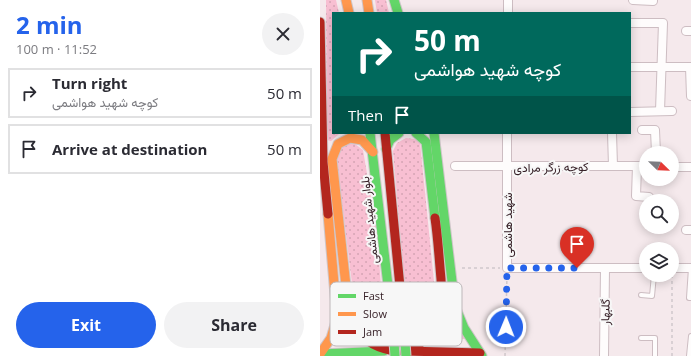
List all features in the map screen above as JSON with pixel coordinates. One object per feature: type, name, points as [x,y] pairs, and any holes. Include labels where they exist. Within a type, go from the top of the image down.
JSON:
[{"type":"main road","points":[[346,0],[349,12]]},
{"type":"main road","points":[[367,0],[369,12]]},
{"type":"main road","points":[[394,0],[398,12]]},
{"type":"main road","points":[[320,22],[323,162],[334,282]]},
{"type":"main road","name":"بلوار شهید هاشمی","points":[[370,134],[388,282]]},
{"type":"main road","name":"بلوار شهید هاشمی","points":[[385,134],[399,282]]},
{"type":"main road","points":[[386,149],[390,140],[397,134]]},
{"type":"main road","points":[[417,134],[426,142],[436,224],[441,282]]},
{"type":"main road","points":[[434,134],[452,282]]},
{"type":"main road","points":[[345,282],[332,159],[334,151],[342,141],[354,137],[366,142],[373,152]]},
{"type":"main road","points":[[462,323],[481,355]]},
{"type":"main road","points":[[321,354],[330,340]]},
{"type":"main road","points":[[376,346],[395,354],[416,346]]},
{"type":"main road","name":"بلوار شهید هاشمی","points":[[405,346],[406,356]]},
{"type":"main road","points":[[321,354],[481,355]]},
{"type":"street","points":[[508,0],[508,12]]},
{"type":"street","points":[[633,0],[653,1]]},
{"type":"street","points":[[631,23],[663,23],[660,111]]},
{"type":"street","points":[[631,66],[691,67],[691,96]]},
{"type":"street","points":[[631,112],[672,111]]},
{"type":"street","points":[[642,130],[655,130],[656,146]]},
{"type":"street","name":"شهید هاشمی","points":[[507,134],[507,268]]},
{"type":"street","points":[[612,134],[613,166]]},
{"type":"street","name":"کوچه زرگر مرادی","points":[[455,166],[637,166]]},
{"type":"street","points":[[637,166],[636,195],[639,197]]},
{"type":"street","points":[[679,167],[691,167]]},
{"type":"street","points":[[507,268],[639,268]]},
{"type":"street","name":"گلبهار","points":[[604,356],[605,268]]},
{"type":"street","points":[[679,268],[691,268]]},
{"type":"lane","points":[[691,268],[689,298],[691,298]]},
{"type":"lane","points":[[641,296],[652,296],[653,282]]},
{"type":"lane","points":[[689,356],[691,336]]},
{"type":"lane","points":[[641,338],[655,338],[655,356]]},
{"type":"path","points":[[450,268],[507,268],[505,356]]},
{"type":"path","points":[[672,282],[672,356]]},
{"type":"shaded area","points":[[326,0],[336,0],[339,12],[332,12],[332,134],[339,134],[331,141],[327,140]]},
{"type":"shaded area","points":[[375,0],[386,0],[389,12],[377,12]]},
{"type":"shaded area","points":[[406,138],[414,139],[420,142],[434,282],[404,282],[393,151],[397,143]]},
{"type":"shaded area","points":[[345,144],[355,144],[363,150],[377,233],[381,282],[352,282],[336,156]]},
{"type":"shaded area","points":[[462,332],[465,339],[462,339]]},
{"type":"traffic: fast","points":[[394,0],[398,12]]},
{"type":"traffic: fast","points":[[370,134],[388,282]]},
{"type":"traffic: fast","points":[[386,149],[390,140],[398,134]]},
{"type":"traffic: fast","points":[[417,134],[426,142],[435,218]]},
{"type":"traffic: fast","points":[[434,134],[452,282]]},
{"type":"traffic: fast","points":[[462,323],[482,356]]},
{"type":"traffic: fast","points":[[394,346],[395,356]]},
{"type":"traffic: fast","points":[[405,346],[406,356]]},
{"type":"traffic: fast","points":[[322,354],[384,351]]},
{"type":"traffic: slow","points":[[346,0],[349,12]]},
{"type":"traffic: slow","points":[[367,0],[369,12]]},
{"type":"traffic: slow","points":[[346,282],[332,159],[338,144],[350,138],[362,140],[373,152]]},
{"type":"traffic: slow","points":[[328,214],[334,282]]},
{"type":"traffic: slow","points":[[320,354],[330,339]]},
{"type":"traffic: jam","points":[[320,22],[323,162],[328,214]]},
{"type":"traffic: jam","points":[[385,134],[400,282]]},
{"type":"traffic: jam","points":[[435,218],[441,282]]},
{"type":"traffic: jam","points":[[376,346],[384,349],[400,351],[415,346]]},
{"type":"traffic: jam","points":[[406,351],[480,353]]},
{"type":"route","points":[[506,327],[507,268],[577,268]]}]
